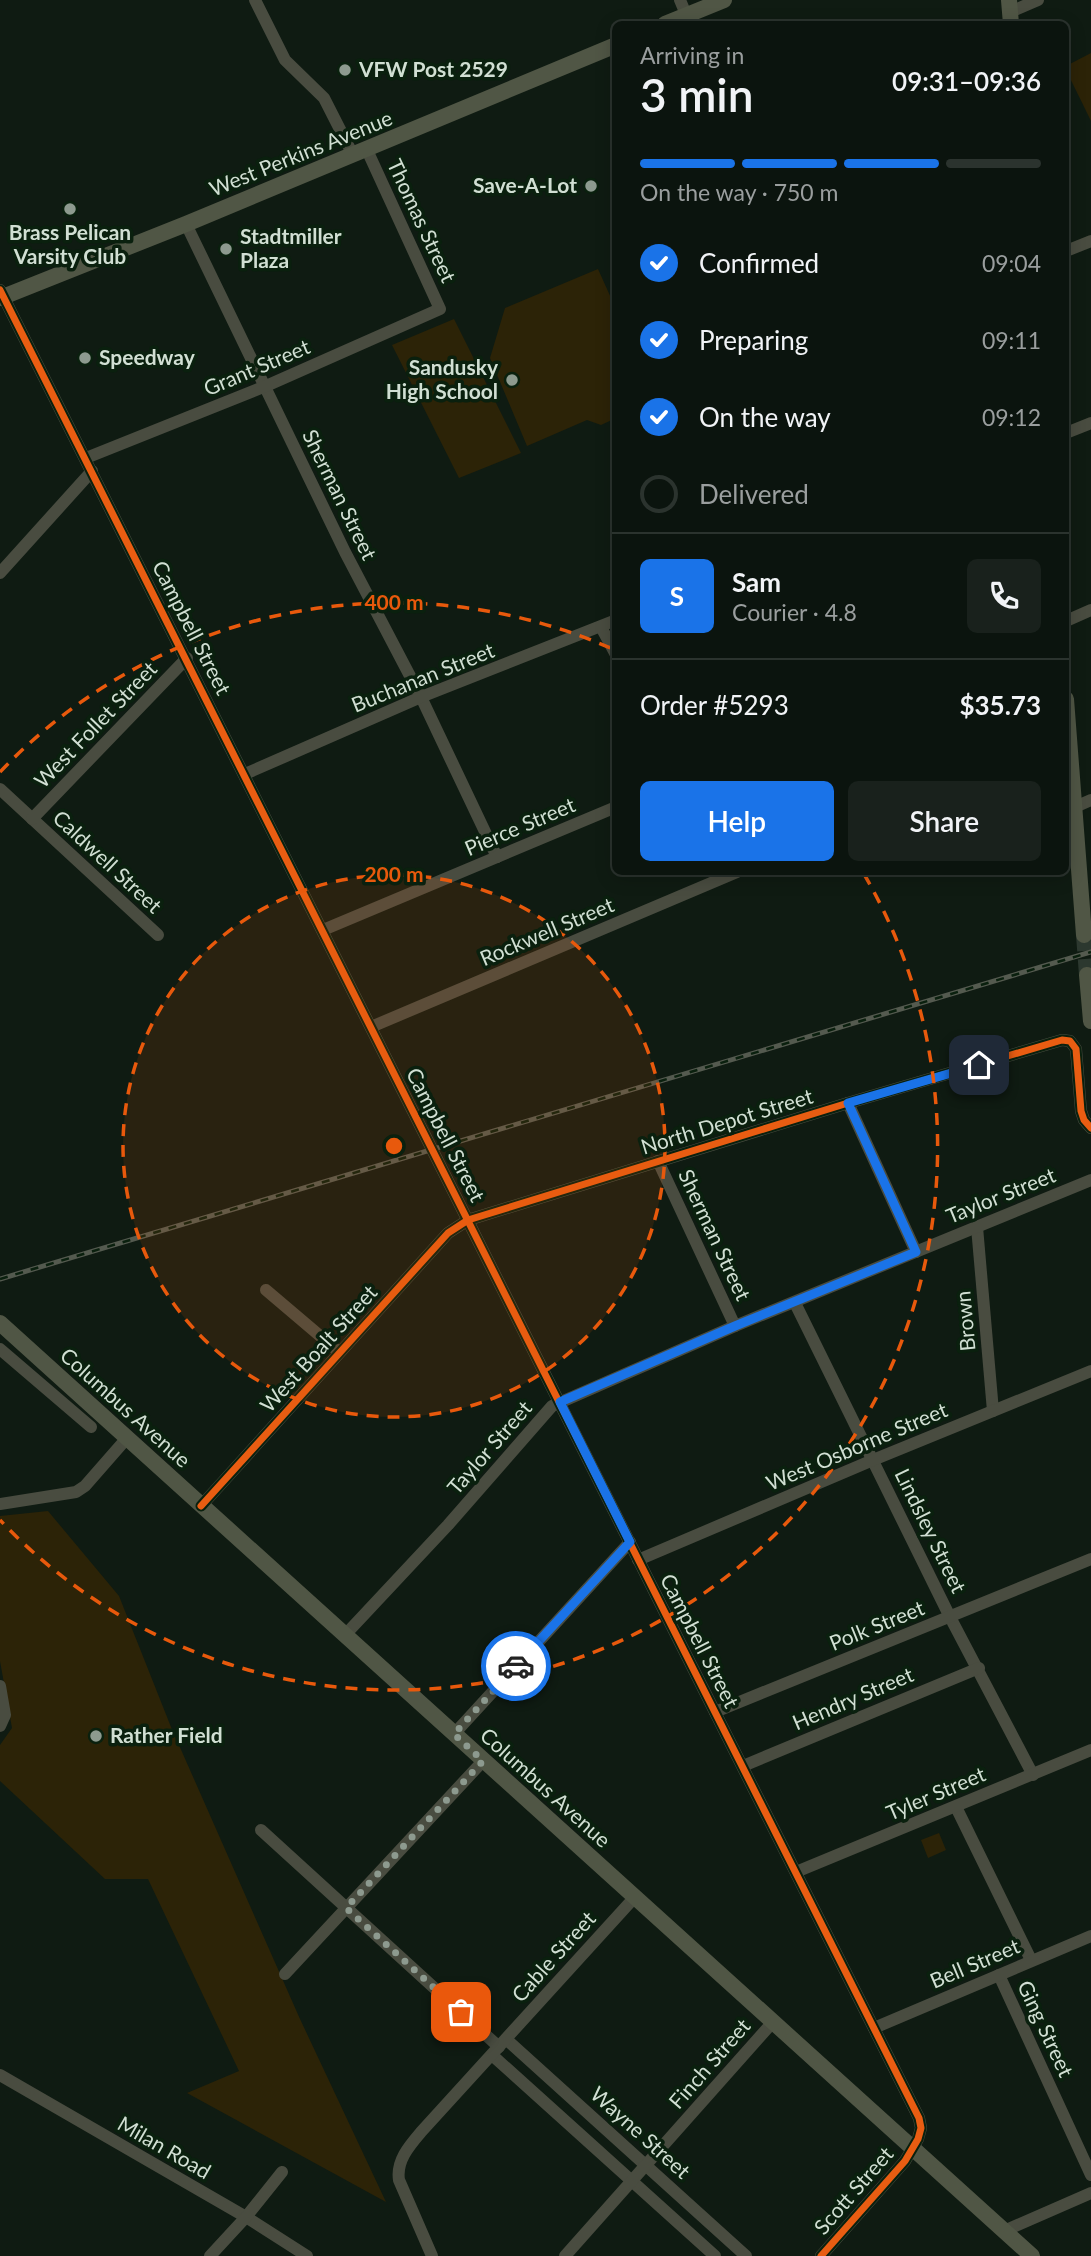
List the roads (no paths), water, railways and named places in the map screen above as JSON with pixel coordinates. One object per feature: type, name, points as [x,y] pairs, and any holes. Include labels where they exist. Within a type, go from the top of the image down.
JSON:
[{"type":"main road","points":[[688,20],[724,0]]},
{"type":"main road","name":"West Perkins Avenue","points":[[1,295],[186,224],[612,48]]},
{"type":"main road","points":[[1069,757],[1084,934]]},
{"type":"main road","points":[[1087,975],[1091,1021]]},
{"type":"main road","name":"Columbus Avenue","points":[[0,1323],[1032,2256]]},
{"type":"street","name":"Thomas Street","points":[[255,0],[285,60],[324,98],[360,153],[440,309]]},
{"type":"street","points":[[680,0],[688,20]]},
{"type":"street","points":[[1010,12],[1038,0]]},
{"type":"street","name":"Sherman Street","points":[[186,224],[345,552],[421,697],[497,857]]},
{"type":"street","points":[[1069,250],[1091,241]]},
{"type":"street","name":"Campbell Street","points":[[1,295],[86,458],[919,2118],[921,2128],[913,2147]]},
{"type":"street","name":"Grant Street","points":[[86,458],[266,386],[440,309]]},
{"type":"street","points":[[1069,432],[1091,423]]},
{"type":"street","points":[[0,573],[92,471]]},
{"type":"street","points":[[1069,620],[1091,610]]},
{"type":"street","name":"Buchanan Street","points":[[245,774],[421,697],[612,622]]},
{"type":"street","points":[[601,627],[612,648]]},
{"type":"street","name":"West Follet Street","points":[[32,819],[187,659]]},
{"type":"street","name":"Caldwell Street","points":[[0,789],[158,934]]},
{"type":"street","points":[[1074,807],[1091,800]]},
{"type":"street","name":"Pierce Street","points":[[323,930],[612,809]]},
{"type":"street","name":"Rockwell Street","points":[[372,1027],[726,875]]},
{"type":"street","name":"North Depot Street","points":[[468,1220],[848,1103],[1066,1040],[1076,1049],[1082,1113],[1091,1128]]},
{"type":"street","points":[[848,1103],[916,1252]]},
{"type":"street","name":"Sherman Street","points":[[658,1161],[735,1326]]},
{"type":"street","name":"Taylor Street","points":[[345,1635],[448,1525],[552,1406],[735,1326],[1091,1180]]},
{"type":"street","name":"West Boalt Street","points":[[201,1506],[448,1233],[468,1220]]},
{"type":"street","name":"Brown","points":[[977,1227],[993,1411]]},
{"type":"street","points":[[266,1290],[339,1352]]},
{"type":"street","name":"Lindsley Street","points":[[795,1303],[950,1616],[1032,1774]]},
{"type":"street","points":[[0,1349],[91,1427]]},
{"type":"street","name":"West Osborne Street","points":[[638,1560],[1091,1371]]},
{"type":"street","points":[[0,1504],[78,1491],[127,1438]]},
{"type":"street","points":[[454,1734],[630,1542]]},
{"type":"street","name":"Polk Street","points":[[715,1712],[1091,1559]]},
{"type":"street","name":"Hendry Street","points":[[743,1766],[979,1668]]},
{"type":"street","points":[[0,1686],[2,1723]]},
{"type":"street","name":"Tyler Street","points":[[796,1872],[1091,1750]]},
{"type":"street","points":[[285,1974],[483,1761]]},
{"type":"street","points":[[957,1807],[1031,1960]]},
{"type":"street","name":"Wayne Street","points":[[261,1830],[499,2047],[631,2180],[715,2256]]},
{"type":"street","name":"Cable Street","points":[[432,2256],[404,2193],[398,2172],[402,2159],[413,2142],[634,1898]]},
{"type":"street","name":"Bell Street","points":[[874,2028],[1091,1936]]},
{"type":"street","name":"Ging Street","points":[[999,1975],[1091,2175]]},
{"type":"street","name":"Finch Street","points":[[565,2256],[772,2023]]},
{"type":"street","name":"Wayne Street","points":[[499,2047],[645,2165],[746,2256]]},
{"type":"street","name":"Milan Road","points":[[0,2075],[246,2217],[307,2256]]},
{"type":"street","name":"Scott Street","points":[[821,2256],[896,2172],[913,2147]]},
{"type":"street","points":[[210,2256],[282,2172]]},
{"type":"street","points":[[1004,2231],[1091,2193]]},
{"type":"tunnel","points":[[1084,935],[1087,975]]},
{"type":"railway","points":[[0,1279],[1091,952]]},
{"type":"place","name":"VFW Post 2529","points":[[345,70]]},
{"type":"place","name":"Save-A-Lot","points":[[591,186]]},
{"type":"place","name":"Brass Pelican Varsity Club","points":[[70,209]]},
{"type":"place","name":"Stadtmiller Plaza","points":[[226,249]]},
{"type":"place","name":"Speedway","points":[[85,358]]},
{"type":"place","name":"Sandusky High School","points":[[512,380]]},
{"type":"place","name":"Rather Field","points":[[96,1736]]}]
